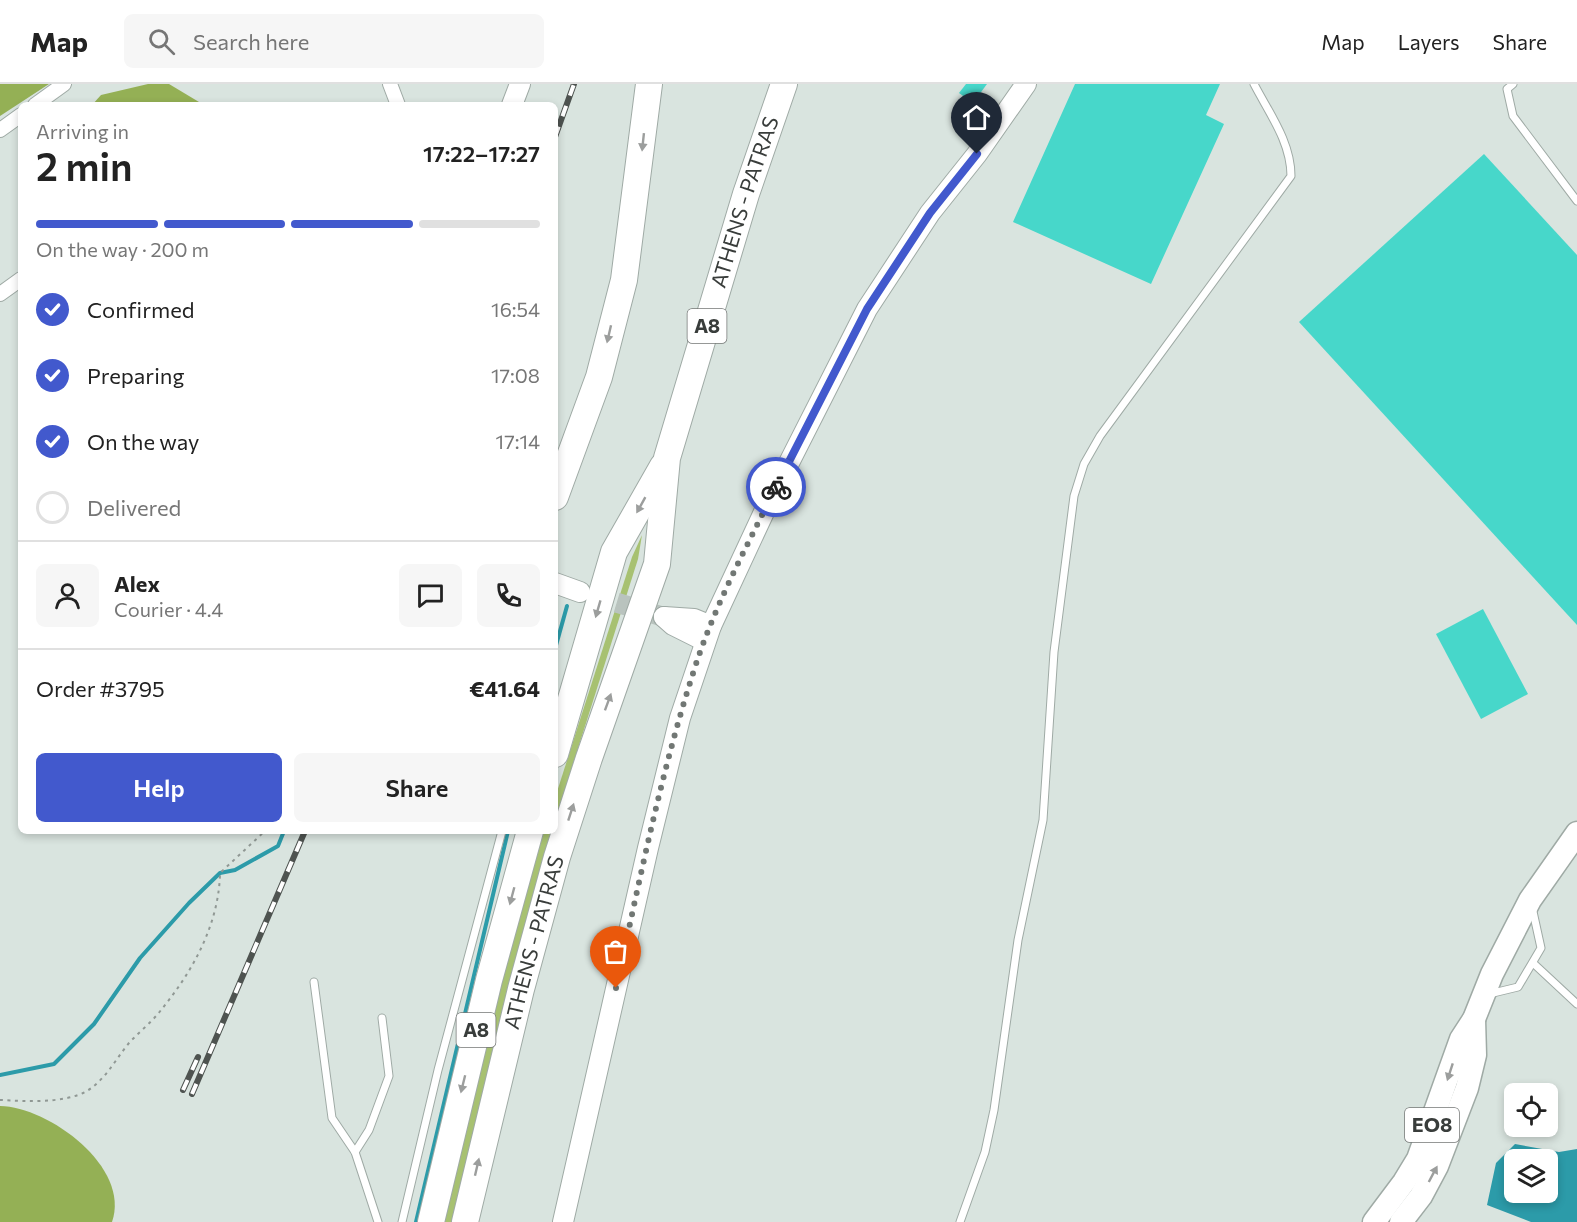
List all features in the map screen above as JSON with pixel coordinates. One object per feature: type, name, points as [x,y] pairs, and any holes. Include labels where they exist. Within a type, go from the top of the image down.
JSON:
[{"type":"highway","points":[[558,489],[599,377],[624,280],[649,84]]},
{"type":"highway","name":"ATHENS - PATRAS","points":[[465,1222],[518,1000],[557,857],[657,564],[667,458],[747,194],[784,84]]},
{"type":"highway","name":"ATHENS - PATRAS","points":[[558,744],[614,552],[667,458]]},
{"type":"highway","name":"ATHENS - PATRAS","points":[[431,1222],[489,980],[529,834]]},
{"type":"main road","name":"ΕΟ8","points":[[1374,1222],[1418,1159],[1461,1039],[1473,1019],[1530,900],[1577,833]]},
{"type":"main road","name":"ΕΟ8","points":[[1401,1222],[1421,1196],[1437,1166],[1467,1088],[1476,1055],[1473,1019]]},
{"type":"street","points":[[38,102],[64,84]]},
{"type":"street","points":[[390,84],[397,102]]},
{"type":"street","points":[[513,102],[520,84]]},
{"type":"street","points":[[563,1222],[680,718],[708,634],[764,512],[867,309],[930,213],[977,154],[1026,84]]},
{"type":"street","points":[[0,130],[18,117]]},
{"type":"street","points":[[0,294],[18,281]]},
{"type":"street","points":[[558,587],[580,592]]},
{"type":"lane","points":[[960,1222],[985,1152],[994,1110],[1018,940],[1043,820],[1054,652],[1074,496],[1084,464],[1100,436],[1291,176],[1291,159],[1283,139],[1254,84]]},
{"type":"lane","points":[[1514,84],[1507,89],[1514,116],[1577,201]]},
{"type":"lane","points":[[402,1222],[438,1070],[501,834]]},
{"type":"lane","points":[[1483,995],[1516,989],[1533,963],[1541,945],[1530,900]]},
{"type":"lane","points":[[1533,963],[1577,1004]]},
{"type":"lane","points":[[314,982],[332,1118],[355,1152],[378,1222]]},
{"type":"lane","points":[[355,1152],[369,1130],[389,1076],[382,1018]]},
{"type":"path","points":[[0,1100],[65,1097],[85,1092],[100,1081],[128,1045],[160,1012],[188,972],[217,912],[220,873],[262,834]]},
{"type":"green space","points":[[0,84],[49,84],[18,102],[0,116]]},
{"type":"green space","points":[[148,84],[169,84],[199,102],[95,102],[101,95]]},
{"type":"green space","points":[[642,535],[638,559],[558,812],[558,789],[632,557]]},
{"type":"green space","points":[[543,834],[551,834],[508,987],[452,1222],[444,1222],[501,984]]},
{"type":"green space","points":[[0,1106],[20,1109],[41,1117],[82,1144],[98,1161],[109,1181],[115,1201],[112,1222],[0,1222]]},
{"type":"water","points":[[1515,1144],[1542,1149],[1510,1149]]},
{"type":"water","points":[[1577,1149],[1577,1222],[1531,1222],[1487,1205],[1496,1163],[1504,1155],[1504,1203],[1558,1203],[1558,1152]]},
{"type":"building","points":[[966,84],[987,84],[973,103],[959,93]]},
{"type":"building","points":[[1075,84],[1220,84],[1206,115],[1224,124],[1151,284],[1013,222]]},
{"type":"building","points":[[1484,154],[1577,255],[1577,625],[1299,322]]},
{"type":"building","points":[[1483,609],[1528,694],[1481,719],[1436,634]]},
{"type":"waterway","points":[[558,638],[567,606]]},
{"type":"waterway","points":[[0,1075],[54,1064],[94,1024],[140,958],[189,903],[220,873],[235,870],[278,846],[283,834]]},
{"type":"waterway","points":[[416,1222],[507,834]]},
{"type":"tunnel","points":[[588,594],[664,617]]},
{"type":"railway","points":[[558,129],[574,84]]},
{"type":"railway","points":[[192,1094],[304,834]]},
{"type":"railway","points":[[183,1090],[198,1057]]},
{"type":"way so far","points":[[616,988],[680,718],[697,662],[711,626],[776,487]]},
{"type":"route","points":[[776,487],[867,309],[930,213],[977,154]]}]
